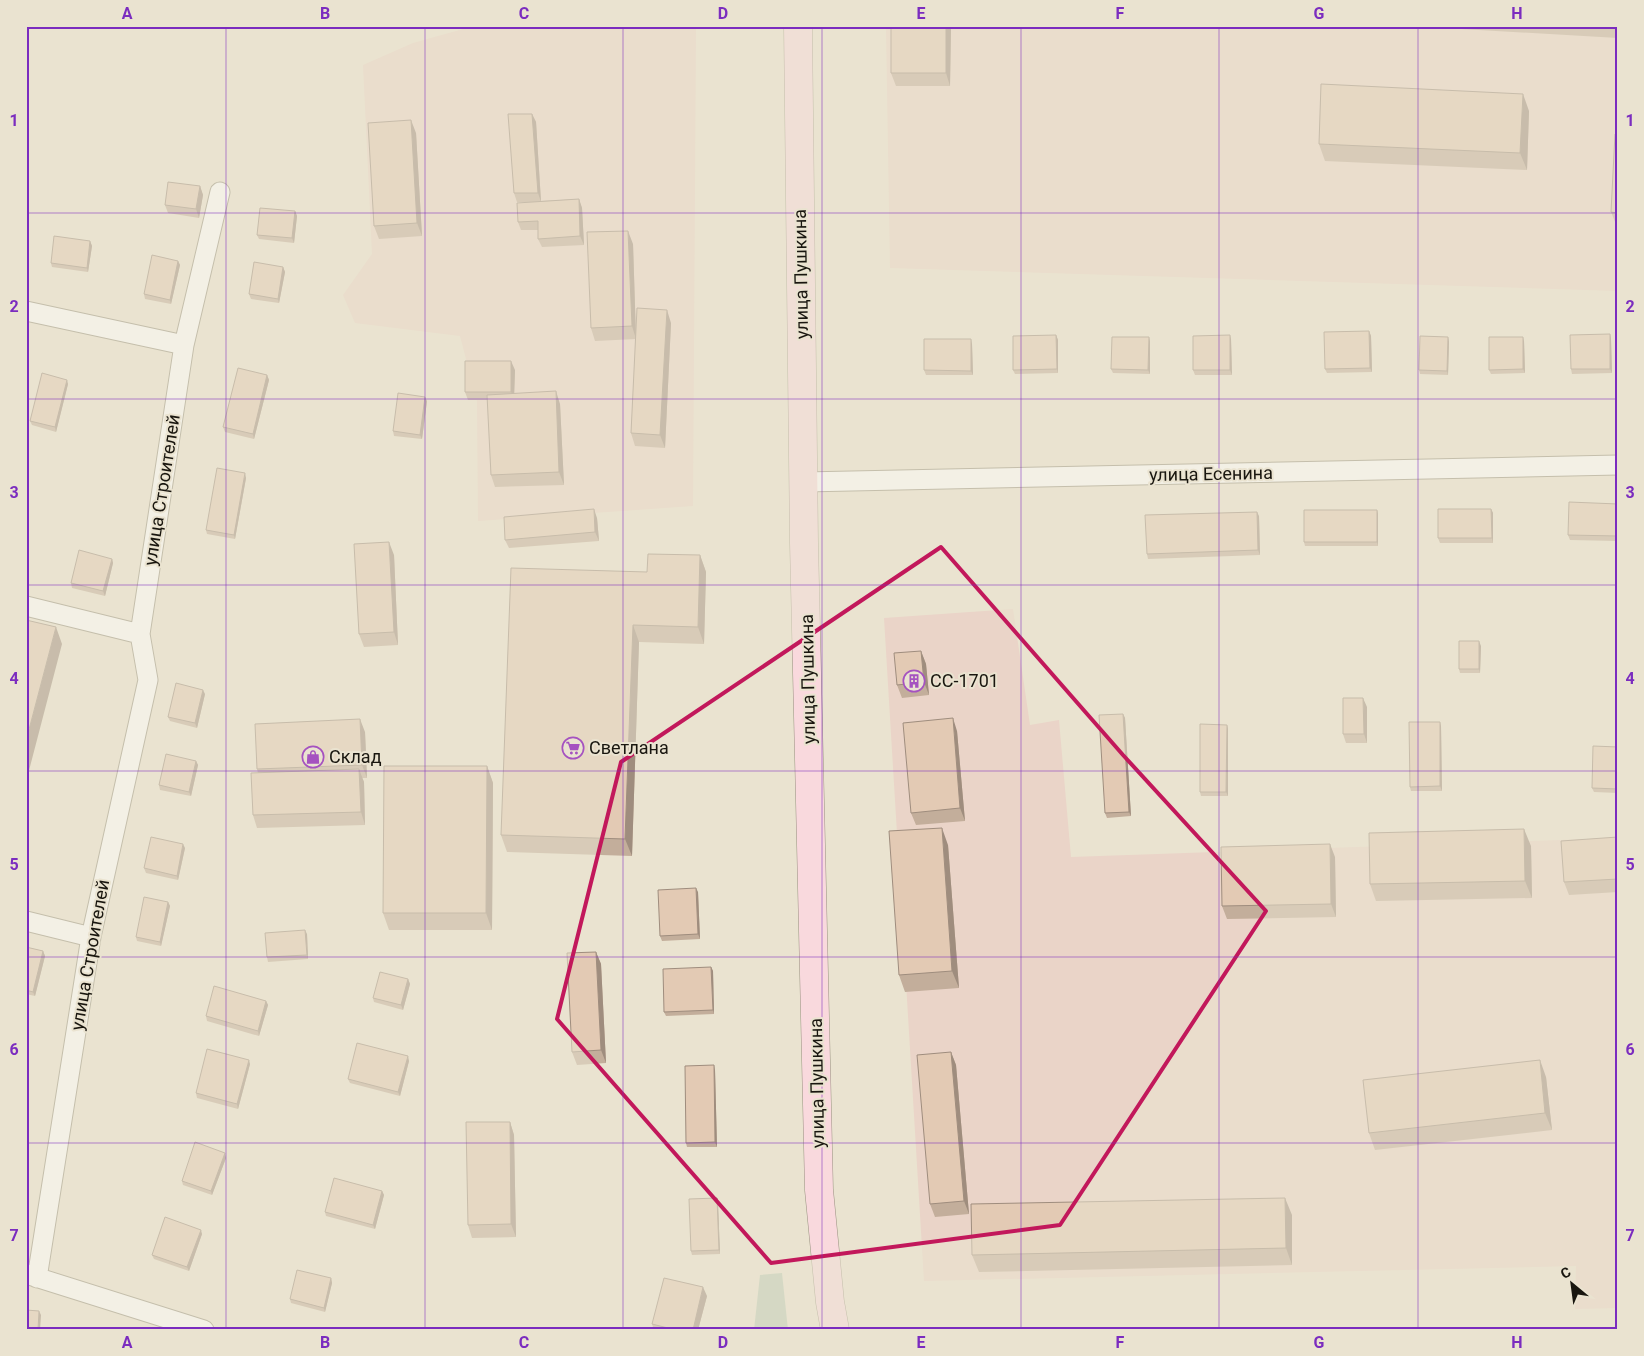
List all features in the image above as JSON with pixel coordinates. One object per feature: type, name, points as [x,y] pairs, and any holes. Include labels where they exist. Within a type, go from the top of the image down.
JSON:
[{"type":"main road","name":"улица Пушкина","points":[[798,26],[804,482],[820,1190],[830,1302],[835,1330]]},
{"type":"street","name":"улица Строителей","points":[[32,1276],[91,937],[148,680],[140,634],[184,345],[220,192]]},
{"type":"street","points":[[26,312],[184,345]]},
{"type":"street","name":"улица Есенина","points":[[804,482],[1618,465]]},
{"type":"street","points":[[26,606],[140,634]]},
{"type":"street","points":[[26,921],[91,937]]},
{"type":"street","points":[[32,1276],[204,1330]]},
{"type":"highlighted area","points":[[941,547],[1123,755],[1266,911],[1060,1225],[771,1263],[557,1019],[621,762]]},
{"type":"shaded area","points":[[474,26],[696,26],[693,506],[478,521],[477,401],[460,336],[355,323],[343,295],[372,254],[363,65],[413,43]]},
{"type":"shaded area","points":[[886,26],[1618,26],[1618,291],[890,268]]},
{"type":"shaded area","points":[[1013,609],[1030,725],[1059,720],[1071,857],[1618,838],[1618,1308],[1575,1309],[1576,1266],[924,1281],[884,618]]},
{"type":"green space","points":[[782,1273],[788,1330],[754,1330],[760,1275]]},
{"type":"building","points":[[891,26],[946,26],[946,73],[891,73]]},
{"type":"building","points":[[1321,84],[1523,94],[1520,153],[1319,144]]},
{"type":"building","points":[[508,114],[532,114],[538,193],[514,193]]},
{"type":"building","points":[[411,120],[417,223],[374,226],[368,123]]},
{"type":"building","points":[[1615,134],[1618,134],[1618,213],[1611,212]]},
{"type":"building","points":[[168,182],[200,186],[196,209],[165,205]]},
{"type":"building","points":[[579,199],[580,236],[538,239],[538,221],[518,222],[517,203]]},
{"type":"building","points":[[260,208],[295,211],[292,238],[257,235]]},
{"type":"building","points":[[628,231],[632,326],[591,328],[587,232]]},
{"type":"building","points":[[54,236],[90,241],[87,268],[51,263]]},
{"type":"building","points":[[152,255],[178,261],[170,300],[144,294]]},
{"type":"building","points":[[254,262],[283,267],[278,299],[249,294]]},
{"type":"building","points":[[637,308],[667,310],[660,435],[631,433]]},
{"type":"building","points":[[1369,331],[1370,368],[1325,369],[1324,332]]},
{"type":"building","points":[[1610,334],[1610,369],[1571,369],[1570,335]]},
{"type":"building","points":[[1056,335],[1057,369],[1013,370],[1013,336]]},
{"type":"building","points":[[1230,335],[1230,370],[1193,370],[1193,336]]},
{"type":"building","points":[[1420,336],[1448,337],[1447,371],[1419,370]]},
{"type":"building","points":[[1112,337],[1149,337],[1148,370],[1111,369]]},
{"type":"building","points":[[1489,337],[1523,337],[1523,369],[1489,370]]},
{"type":"building","points":[[924,339],[971,339],[971,371],[924,370]]},
{"type":"building","points":[[465,361],[511,361],[511,392],[465,392]]},
{"type":"building","points":[[238,368],[267,375],[253,434],[223,427]]},
{"type":"building","points":[[42,373],[67,380],[55,427],[30,421]]},
{"type":"building","points":[[556,391],[559,472],[491,475],[487,395]]},
{"type":"building","points":[[398,393],[425,397],[420,435],[393,431]]},
{"type":"building","points":[[217,468],[245,473],[234,535],[206,530]]},
{"type":"building","points":[[1569,502],[1618,504],[1618,536],[1568,535]]},
{"type":"building","points":[[594,509],[595,532],[505,540],[504,517]]},
{"type":"building","points":[[1438,509],[1491,509],[1492,538],[1438,538]]},
{"type":"building","points":[[1304,510],[1377,510],[1377,542],[1304,542]]},
{"type":"building","points":[[1257,512],[1258,550],[1147,554],[1145,515]]},
{"type":"building","points":[[389,542],[394,632],[359,634],[354,544]]},
{"type":"building","points":[[79,550],[112,559],[103,591],[71,583]]},
{"type":"building","name":"Светлана","points":[[648,554],[700,555],[698,627],[633,625],[625,839],[501,835],[511,568],[647,572]]},
{"type":"building","points":[[26,620],[56,627],[26,741]]},
{"type":"building","points":[[1459,641],[1479,641],[1479,669],[1459,669]]},
{"type":"building","points":[[921,651],[924,682],[897,685],[894,653]]},
{"type":"building","points":[[176,683],[203,690],[195,723],[168,717]]},
{"type":"building","points":[[1343,698],[1363,698],[1364,734],[1343,734]]},
{"type":"building","points":[[1123,714],[1129,812],[1105,813],[1099,715]]},
{"type":"building","points":[[953,718],[960,808],[911,813],[903,723]]},
{"type":"building","name":"Склад","points":[[360,719],[362,765],[257,769],[255,724]]},
{"type":"building","points":[[1409,722],[1440,722],[1440,786],[1410,787]]},
{"type":"building","points":[[1200,724],[1227,725],[1226,792],[1200,792]]},
{"type":"building","points":[[1593,746],[1618,747],[1618,789],[1592,788]]},
{"type":"building","points":[[166,754],[196,761],[189,792],[159,785]]},
{"type":"building","points":[[384,766],[487,766],[486,913],[383,913]]},
{"type":"building","points":[[359,769],[361,812],[253,815],[251,773]]},
{"type":"building","points":[[942,828],[952,971],[899,975],[889,831]]},
{"type":"building","points":[[1524,829],[1525,881],[1370,884],[1369,833]]},
{"type":"building","points":[[151,837],[183,844],[177,876],[144,868]]},
{"type":"building","points":[[1618,837],[1618,879],[1564,882],[1561,841]]},
{"type":"building","points":[[1330,844],[1331,904],[1222,906],[1221,847]]},
{"type":"building","points":[[696,888],[698,934],[660,936],[658,890]]},
{"type":"building","points":[[144,897],[168,902],[160,942],[136,937]]},
{"type":"building","points":[[305,930],[307,955],[267,957],[265,933]]},
{"type":"building","points":[[26,947],[43,951],[33,992],[26,990]]},
{"type":"building","points":[[596,952],[601,1050],[572,1052],[567,953]]},
{"type":"building","points":[[711,967],[713,1010],[664,1012],[663,969]]},
{"type":"building","points":[[380,972],[408,979],[401,1005],[373,998]]},
{"type":"building","points":[[214,986],[266,1001],[258,1031],[206,1016]]},
{"type":"building","points":[[357,1043],[408,1056],[398,1092],[348,1079]]},
{"type":"building","points":[[207,1049],[249,1060],[237,1104],[196,1093]]},
{"type":"building","points":[[951,1052],[964,1201],[930,1204],[917,1055]]},
{"type":"building","points":[[1540,1060],[1545,1113],[1369,1133],[1363,1080]]},
{"type":"building","points":[[714,1065],[715,1142],[686,1143],[685,1066]]},
{"type":"building","points":[[466,1122],[510,1122],[511,1224],[468,1225]]},
{"type":"building","points":[[195,1142],[225,1153],[211,1191],[182,1181]]},
{"type":"building","points":[[334,1178],[382,1191],[373,1225],[325,1212]]},
{"type":"building","points":[[717,1198],[719,1250],[691,1251],[689,1199]]},
{"type":"building","points":[[1285,1198],[1286,1248],[972,1255],[971,1204]]},
{"type":"building","points":[[165,1217],[201,1230],[187,1267],[152,1255]]},
{"type":"building","points":[[297,1270],[331,1278],[324,1308],[290,1299]]},
{"type":"building","points":[[664,1278],[703,1287],[693,1330],[676,1330],[652,1324]]},
{"type":"building","points":[[26,1310],[39,1311],[38,1330],[26,1330]]},
{"type":"place","name":"СС-1701","points":[[914,681]]},
{"type":"place","name":"Светлана","points":[[573,748]]},
{"type":"place","name":"Склад","points":[[313,757]]}]
